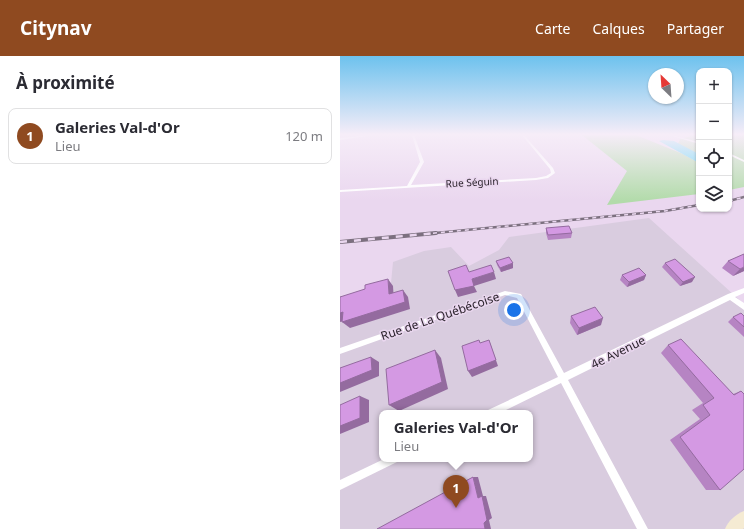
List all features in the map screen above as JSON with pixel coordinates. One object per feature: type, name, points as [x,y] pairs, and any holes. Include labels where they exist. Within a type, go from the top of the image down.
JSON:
[{"type":"street","points":[[409,186],[422,162],[420,157]]},
{"type":"street","name":"Rue Séguin","points":[[340,191],[536,179],[553,174],[552,169],[542,157]]},
{"type":"street","name":"4e Avenue","points":[[497,410],[744,290]]},
{"type":"street","name":"Rue de La Québécoise","points":[[340,351],[505,293],[513,293],[519,296],[523,301],[564,378]]},
{"type":"street","points":[[730,296],[744,308]]},
{"type":"street","points":[[564,378],[643,529]]},
{"type":"street","points":[[340,485],[388,462]]},
{"type":"street","points":[[732,529],[744,518]]},
{"type":"shaded area","points":[[649,218],[744,304],[744,529],[340,529],[340,296],[349,296],[391,283],[393,262],[424,251],[451,247],[469,266],[499,250],[509,237]]},
{"type":"green space","points":[[610,157],[688,157],[696,161],[696,194],[607,205],[627,171]]},
{"type":"green space","points":[[732,157],[744,157],[744,187],[732,189]]},
{"type":"water","points":[[688,157],[696,157],[696,161]]},
{"type":"building","points":[[569,226],[572,233],[548,235],[546,228]]},
{"type":"building","points":[[744,254],[744,267],[740,269],[728,261]]},
{"type":"building","points":[[509,257],[513,263],[500,268],[496,261]]},
{"type":"building","points":[[675,259],[695,277],[683,282],[665,263]]},
{"type":"building","points":[[466,265],[469,272],[491,265],[494,272],[472,279],[474,286],[455,290],[448,271]]},
{"type":"building","points":[[639,268],[646,275],[629,282],[622,275]]},
{"type":"building","points":[[388,279],[389,294],[403,290],[405,302],[342,322],[343,312],[340,313],[340,297],[365,289],[365,285]]},
{"type":"building","points":[[595,307],[603,318],[579,328],[571,316]]},
{"type":"building","points":[[741,313],[744,316],[744,327],[733,317]]},
{"type":"building","points":[[681,339],[734,395],[741,391],[744,394],[744,469],[720,490],[680,437],[710,415],[703,405],[714,398],[668,345]]},
{"type":"building","points":[[479,340],[480,343],[489,340],[496,360],[468,371],[462,346]]},
{"type":"building","points":[[435,350],[442,382],[389,405],[386,369]]},
{"type":"building","points":[[371,357],[372,370],[340,383],[340,368]]},
{"type":"building","points":[[360,396],[360,418],[340,426],[340,405]]},
{"type":"building","points":[[473,477],[478,498],[482,496],[487,520],[484,523],[485,529],[377,529]]},
{"type":"railway","points":[[732,200],[744,197]]},
{"type":"railway","points":[[425,234],[665,211],[696,206]]},
{"type":"railway","points":[[340,242],[436,233]]},
{"type":"place","name":"Galeries Val-d'Or","points":[[456,508]]}]
